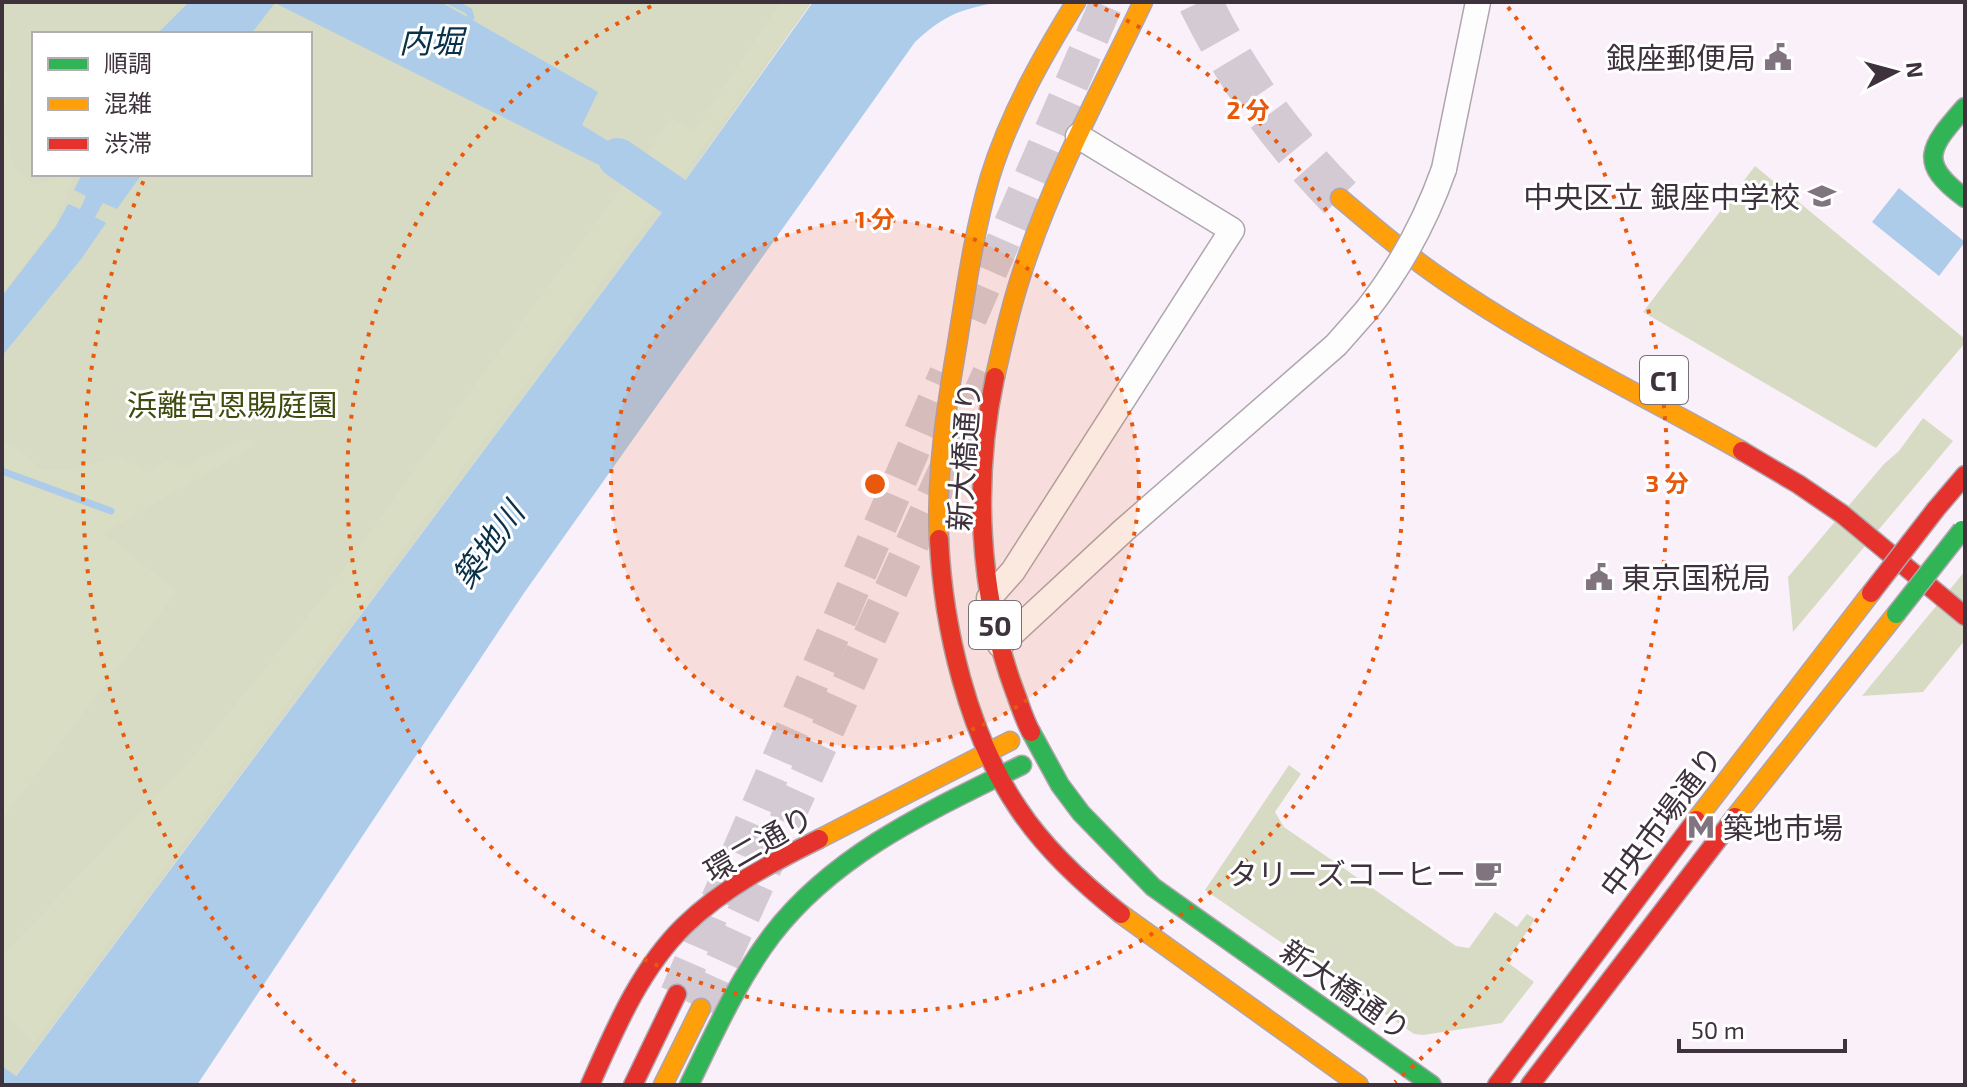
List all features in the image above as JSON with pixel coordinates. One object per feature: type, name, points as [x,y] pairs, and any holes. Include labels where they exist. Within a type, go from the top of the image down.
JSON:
[{"type":"main road","name":"新大橋通り","points":[[1076,2],[1015,110],[995,161],[980,215],[943,420],[937,535],[940,587],[962,686],[999,777],[1018,810],[1045,844],[1128,922],[1359,1085]]},
{"type":"main road","name":"新大橋通り","points":[[1143,2],[1078,136],[1026,260],[1010,309],[998,370],[983,485],[984,552],[989,598],[1000,645],[1009,678],[1043,755],[1083,815],[1115,852],[1153,887],[1432,1085]]},
{"type":"main road","points":[[1965,107],[1933,146],[1931,158],[1940,177],[1965,198]]},
{"type":"main road","points":[[1340,198],[1398,248],[1438,276],[1598,374],[1799,485],[1840,512],[1965,616]]},
{"type":"main road","points":[[1406,218],[1431,237]]},
{"type":"main road","points":[[1598,374],[1716,457]]},
{"type":"main road","name":"中央市場通り","points":[[1497,1085],[1770,721],[1965,475]]},
{"type":"main road","points":[[1897,529],[1954,576]]},
{"type":"main road","name":"中央市場通り","points":[[1530,1085],[1795,739],[1964,529]]},
{"type":"main road","points":[[1869,571],[1917,611]]},
{"type":"main road","name":"環二通り","points":[[590,1085],[644,974],[701,910],[780,859],[1030,731]]},
{"type":"main road","name":"環二通り","points":[[689,1085],[757,957],[772,934],[809,893],[832,872],[886,835],[1043,755]]},
{"type":"main road","points":[[633,1085],[677,994]]},
{"type":"main road","points":[[663,1085],[701,1008]]},
{"type":"street","points":[[1000,645],[1124,530],[1336,345],[1389,281],[1432,203],[1444,169],[1478,2]]},
{"type":"street","points":[[989,598],[1013,571],[1232,230],[1078,136]]},
{"type":"green space","name":"浜離宮恩賜庭園","points":[[2,2],[812,2],[674,196],[15,1077],[2,1066]]},
{"type":"green space","points":[[781,2],[811,2],[679,179],[645,156],[671,118],[694,131]]},
{"type":"green space","points":[[2,66],[10,81],[3,122],[14,168],[34,185],[62,176],[76,176],[61,204],[55,226],[2,294]]},
{"type":"green space","points":[[1755,166],[1965,339],[1965,343],[1876,448],[1643,312]]},
{"type":"green space","points":[[624,185],[659,204],[34,1043],[2,1010],[2,956],[190,760],[326,594],[482,375]]},
{"type":"green space","points":[[1923,418],[1953,441],[1793,632],[1788,577],[1884,464],[1899,451]]},
{"type":"green space","points":[[249,438],[254,446],[103,533],[177,591],[2,819],[2,442],[21,451],[42,470],[77,469],[119,456],[149,473],[166,461],[189,468],[199,458]]},
{"type":"green space","points":[[1965,571],[1965,640],[1923,692],[1862,696]]},
{"type":"green space","points":[[1289,765],[1301,774],[1275,812],[1284,827],[1456,946],[1469,948],[1495,912],[1517,927],[1527,914],[1535,919],[1507,962],[1534,982],[1502,1023],[1414,1034],[1205,890]]},
{"type":"water","name":"内堀","points":[[189,2],[441,2],[598,92],[582,125],[623,150],[609,170],[275,3],[253,32],[159,32]]},
{"type":"water","name":"築地川","points":[[813,2],[999,2],[954,14],[915,42],[524,593],[197,1085],[2,1085],[2,1066],[16,1076],[674,196]]},
{"type":"water","points":[[81,176],[141,176],[117,209],[103,203],[95,217],[106,223],[82,258],[2,356],[2,296],[56,226],[68,204],[80,209],[86,196],[74,190]]},
{"type":"water","points":[[1899,188],[1965,242],[1939,276],[1872,222]]},
{"type":"waterway","points":[[451,2],[469,11],[471,17]]},
{"type":"waterway","points":[[618,158],[714,224]]},
{"type":"waterway","points":[[2,471],[111,511]]},
{"type":"tunnel","points":[[970,318],[1107,2]]},
{"type":"tunnel","points":[[1200,2],[1229,56],[1262,106],[1340,198]]},
{"type":"tunnel","points":[[677,994],[946,374]]},
{"type":"tunnel","points":[[701,1008],[989,374]]},
{"type":"traffic: fast","points":[[1965,107],[1943,133],[1934,154],[1934,164],[1939,174],[1965,198]]},
{"type":"traffic: fast","points":[[1896,614],[1962,530]]},
{"type":"traffic: fast","points":[[1031,732],[1060,785],[1081,813],[1153,887],[1432,1085]]},
{"type":"traffic: fast","points":[[689,1085],[748,971],[772,935],[797,906],[825,880],[886,836],[1022,765]]},
{"type":"traffic: slow","points":[[939,539],[940,466],[946,417],[984,197],[1017,109],[1076,2]]},
{"type":"traffic: slow","points":[[995,377],[1017,287],[1039,225],[1066,160],[1143,2]]},
{"type":"traffic: slow","points":[[1340,198],[1418,262],[1481,305],[1554,349],[1742,451]]},
{"type":"traffic: slow","points":[[1696,820],[1871,593]]},
{"type":"traffic: slow","points":[[1735,817],[1896,614]]},
{"type":"traffic: slow","points":[[819,839],[1010,741]]},
{"type":"traffic: slow","points":[[1121,914],[1359,1085]]},
{"type":"traffic: slow","points":[[663,1085],[701,1008]]},
{"type":"traffic: jam","points":[[995,377],[988,416],[982,495],[987,576],[1003,654],[1031,732]]},
{"type":"traffic: jam","points":[[1742,451],[1842,514],[1965,616]]},
{"type":"traffic: jam","points":[[1936,509],[1965,475]]},
{"type":"traffic: jam","points":[[1871,593],[1936,509]]},
{"type":"traffic: jam","points":[[939,539],[946,608],[961,679],[972,714],[1000,779],[1052,852],[1121,914]]},
{"type":"traffic: jam","points":[[1530,1085],[1735,817]]},
{"type":"traffic: jam","points":[[1497,1085],[1696,820]]},
{"type":"traffic: jam","points":[[590,1085],[619,1021],[668,943],[699,912],[731,888],[819,839]]},
{"type":"traffic: jam","points":[[633,1085],[677,994]]},
{"type":"place","name":"銀座郵便局","points":[[1778,57]]},
{"type":"place","name":"中央区立 銀座中学校","points":[[1822,196]]},
{"type":"place","name":"東京国税局","points":[[1599,577]]},
{"type":"place","name":"築地市場","points":[[1701,827]]},
{"type":"place","name":"タリーズコーヒー","points":[[1488,873]]}]
